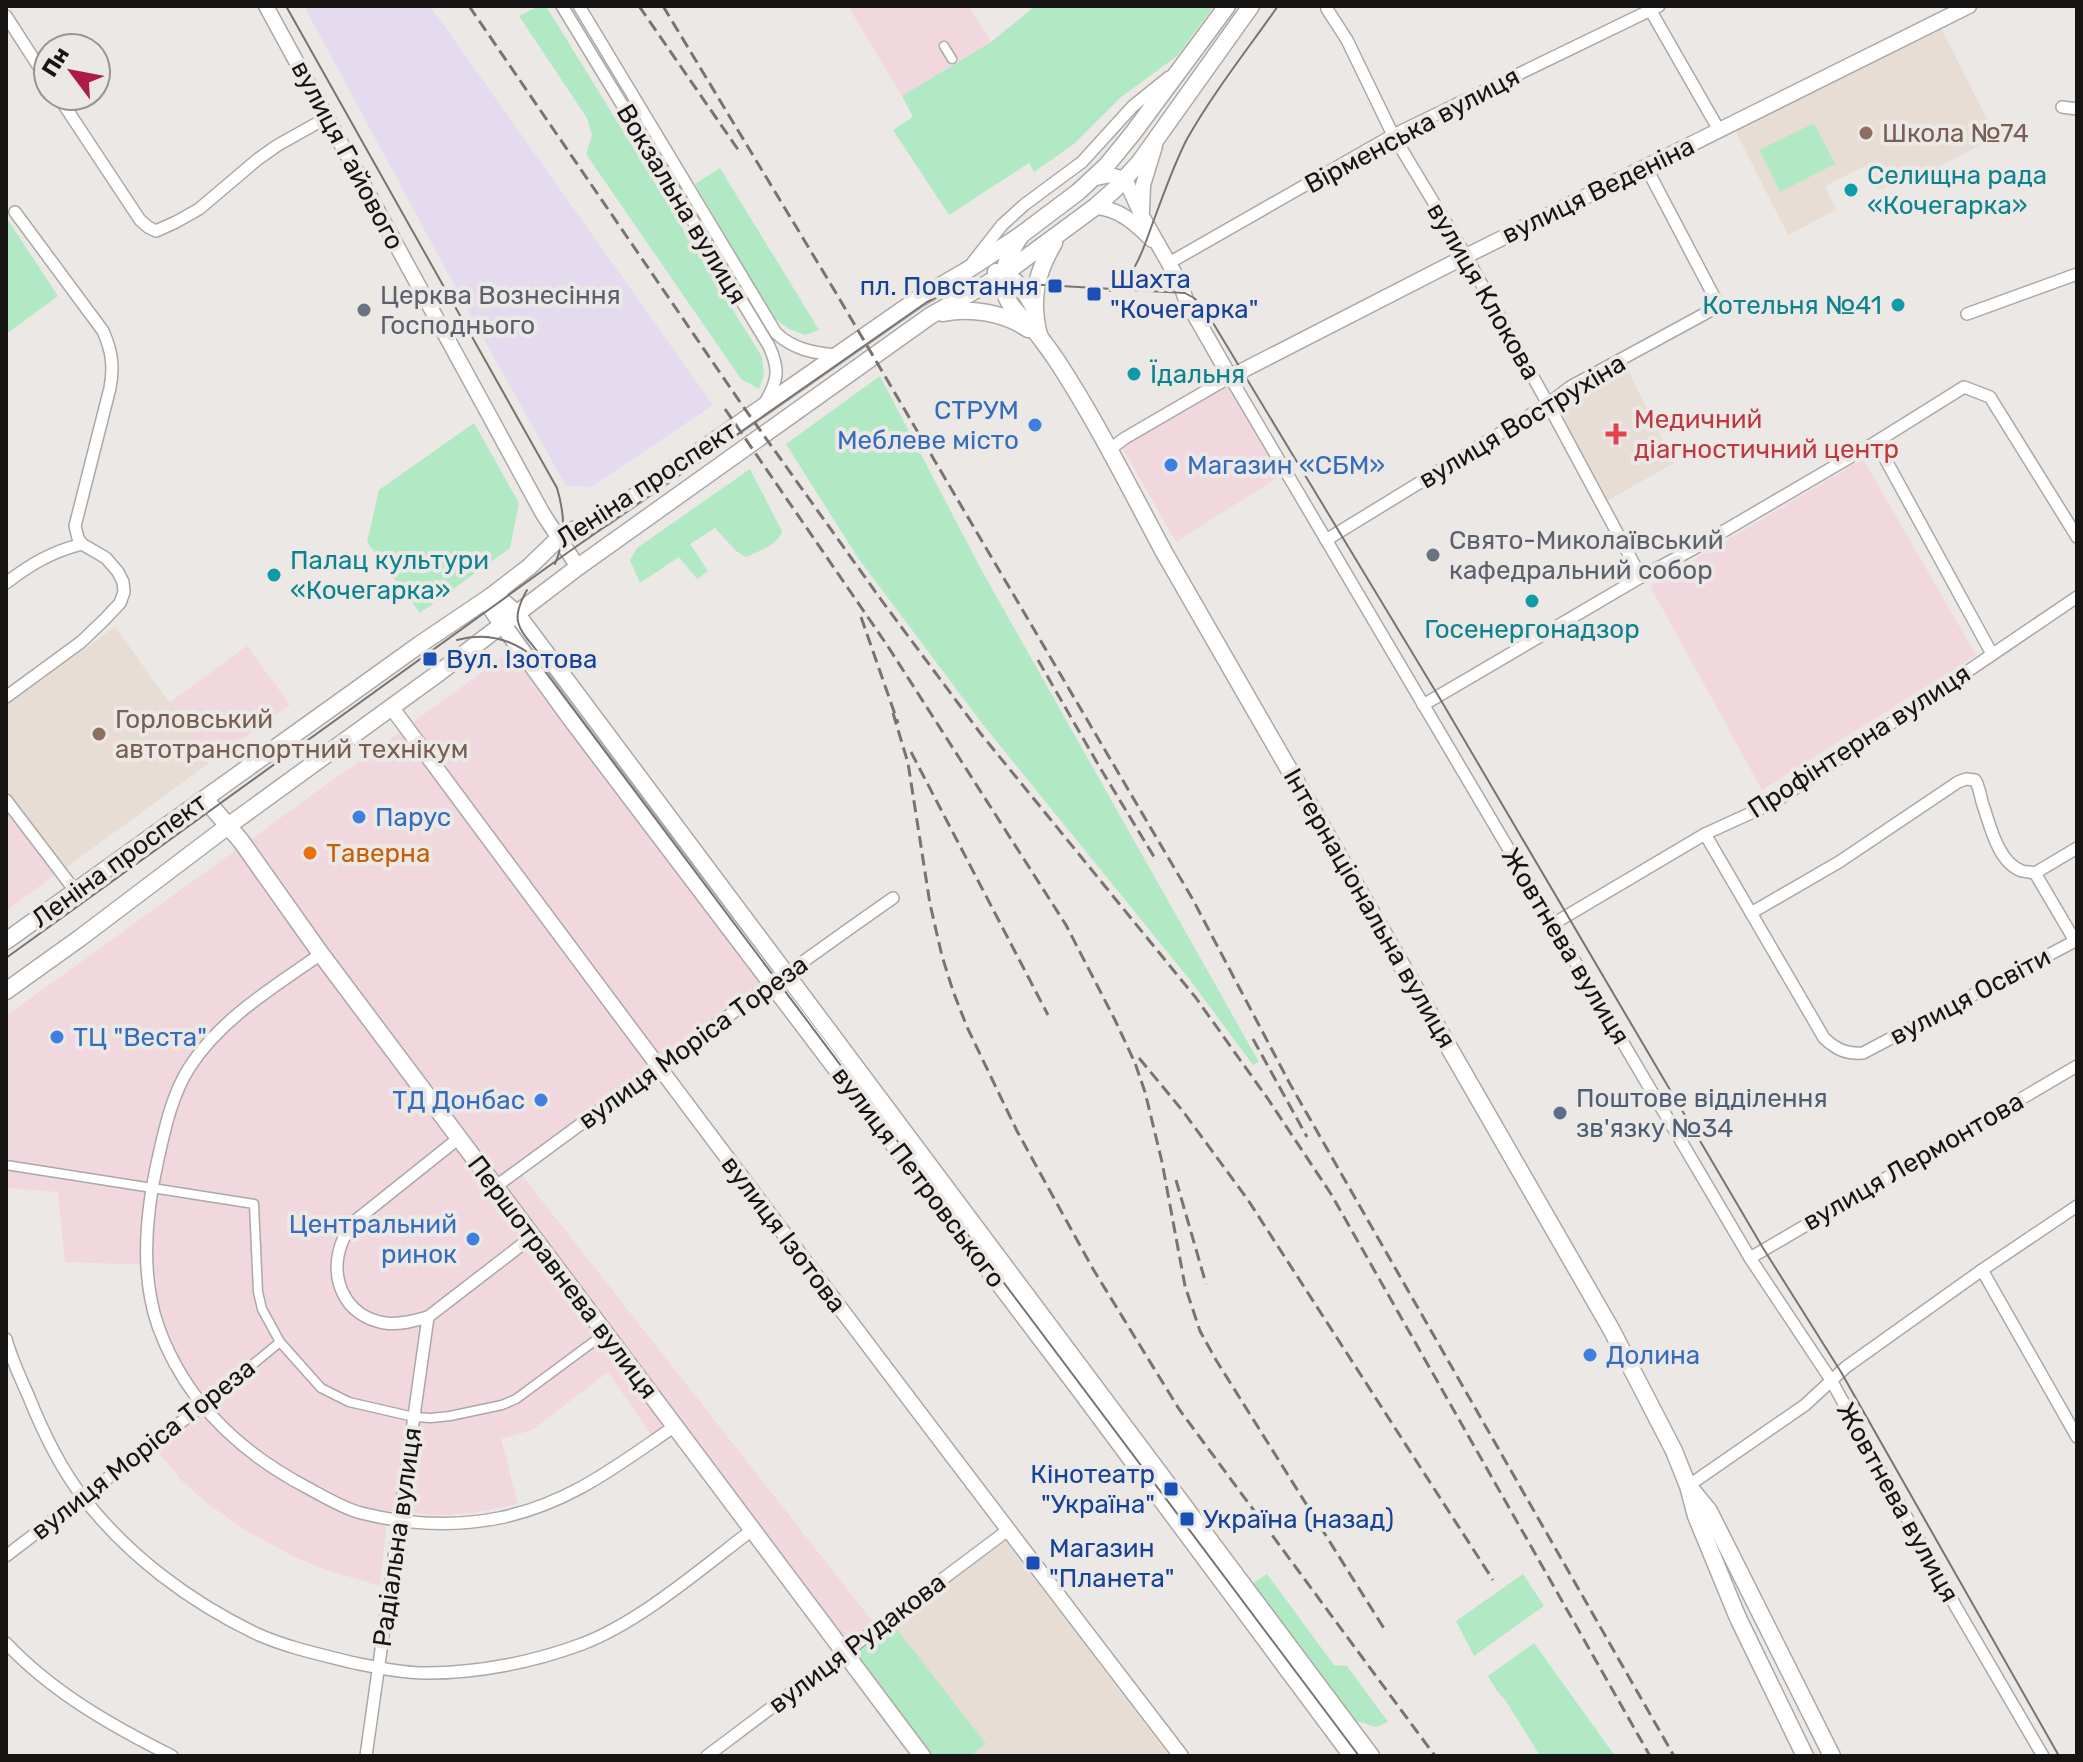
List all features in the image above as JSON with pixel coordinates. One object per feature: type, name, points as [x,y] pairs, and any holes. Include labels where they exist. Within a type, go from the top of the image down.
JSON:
[{"type":"main road","name":"Леніна проспект","points":[[6,941],[490,597],[566,534],[605,517],[918,299],[1021,235],[1078,192],[1119,152],[1227,6]]},
{"type":"main road","name":"Леніна проспект","points":[[6,991],[392,708],[578,567],[930,316],[1004,274],[1095,207],[1125,179],[1251,6]]},
{"type":"main road","points":[[1004,274],[1021,235]]},
{"type":"main road","name":"Інтернаціональна вулиця","points":[[1039,336],[1033,306],[1043,261],[1057,237]]},
{"type":"main road","points":[[966,271],[988,269],[1004,274],[1019,284],[1033,306]]},
{"type":"main road","name":"Інтернаціональна вулиця","points":[[1004,274],[1004,291],[1009,303],[1039,336],[1057,362],[1109,450],[1165,554],[1611,1329],[1674,1451],[1696,1516],[1738,1618],[1805,1756]]},
{"type":"main road","name":"Леніна проспект","points":[[930,316],[951,311],[971,311],[1020,323],[1039,336]]},
{"type":"main road","name":"вулиця Петровського","points":[[490,597],[491,608],[509,619],[571,719],[779,978],[1371,1756]]},
{"type":"main road","name":"Першотравнева вулиця","points":[[205,799],[922,1756]]},
{"type":"main road","name":"вулиця Петровського","points":[[779,978],[1050,1351],[1352,1756]]},
{"type":"main road","name":"Інтернаціональна вулиця","points":[[1688,1486],[1709,1511],[1832,1756]]},
{"type":"street","name":"вулиця Гайового","points":[[266,6],[543,514]]},
{"type":"street","name":"Вокзальна вулиця","points":[[562,6],[769,346],[777,368],[774,387],[764,406]]},
{"type":"street","name":"Вокзальна вулиця","points":[[579,6],[776,333],[793,346],[836,355]]},
{"type":"street","name":"вулиця Клокова","points":[[1328,6],[1393,135],[1466,256],[1641,577]]},
{"type":"street","name":"вулиця Веденіна","points":[[1230,377],[1969,6]]},
{"type":"street","points":[[1653,8],[1719,130]]},
{"type":"street","name":"Вірменська вулиця","points":[[1166,257],[1393,135],[1653,8]]},
{"type":"street","points":[[6,16],[32,56]]},
{"type":"street","points":[[944,46],[952,59]]},
{"type":"street","points":[[966,271],[1002,225],[1082,162],[1133,106],[1185,63]]},
{"type":"street","points":[[2062,107],[2077,109]]},
{"type":"street","points":[[69,112],[140,220],[156,231],[199,209],[258,159],[328,117]]},
{"type":"street","points":[[1142,216],[1143,185],[1158,136]]},
{"type":"street","name":"вулиця Вострухіна","points":[[1326,540],[1548,404],[1580,381],[1719,306],[1646,167]]},
{"type":"street","points":[[1055,183],[1110,175],[1125,179]]},
{"type":"street","name":"Жовтнева вулиця","points":[[1125,179],[1186,300],[1230,377],[1750,1258],[1831,1380],[1956,1607],[2043,1756]]},
{"type":"street","points":[[1095,207],[1123,215],[1166,257]]},
{"type":"street","points":[[6,697],[81,642],[120,603],[124,592],[118,572],[106,558],[82,544],[75,526],[110,388],[112,358],[103,331],[15,212]]},
{"type":"street","points":[[1967,314],[2077,274]]},
{"type":"street","points":[[1109,450],[1230,377]]},
{"type":"street","points":[[1423,705],[1876,442],[1964,387],[1990,397],[2077,537]]},
{"type":"street","points":[[1876,442],[1992,654]]},
{"type":"street","points":[[543,514],[566,534],[578,567]]},
{"type":"street","points":[[529,567],[548,539],[548,526],[543,514]]},
{"type":"street","points":[[6,583],[34,562],[82,544]]},
{"type":"street","name":"Профінтерна вулиця","points":[[1553,924],[1705,834],[1775,802],[2077,597]]},
{"type":"street","name":"вулиця Ізотова","points":[[392,708],[659,1068],[1181,1756]]},
{"type":"street","points":[[1705,834],[1751,913],[1839,862],[1966,779],[1975,780],[1980,788],[1998,844],[2005,857],[2021,871],[2035,873],[2077,848]]},
{"type":"street","points":[[6,800],[76,892]]},
{"type":"street","points":[[2035,873],[2076,940]]},
{"type":"street","name":"вулиця Моріса Тореза","points":[[495,1187],[893,898]]},
{"type":"street","name":"вулиця Освіти","points":[[1751,913],[1824,1038],[1833,1047],[1848,1054],[1863,1053],[2076,940]]},
{"type":"street","points":[[321,954],[237,1015],[210,1040],[189,1068],[173,1103],[151,1188],[147,1256],[158,1325],[174,1362],[202,1406],[234,1440],[261,1461],[326,1498],[359,1512],[428,1523],[499,1518],[566,1497],[675,1426]]},
{"type":"street","name":"вулиця Лермонтова","points":[[1750,1258],[2077,1066]]},
{"type":"street","points":[[459,1138],[355,1221],[342,1240],[337,1258],[337,1277],[345,1299],[354,1311],[369,1320],[387,1324],[428,1317],[533,1236]]},
{"type":"street","points":[[6,1165],[254,1204],[258,1292],[268,1321],[280,1342],[321,1388],[349,1402],[431,1418],[502,1405],[516,1399],[605,1333]]},
{"type":"street","points":[[1688,1486],[1805,1405],[1831,1380],[1982,1270],[2077,1206]]},
{"type":"street","points":[[1982,1270],[2077,1437]]},
{"type":"street","name":"Радіальна вулиця","points":[[366,1756],[428,1317]]},
{"type":"street","points":[[6,1339],[28,1397],[63,1467],[83,1497],[121,1539],[154,1569],[206,1607],[259,1635],[308,1652],[378,1668],[427,1673],[497,1667],[550,1654],[617,1628],[752,1530]]},
{"type":"street","name":"вулиця Моріса Тореза","points":[[6,1556],[202,1406],[280,1342]]},
{"type":"street","name":"вулиця Рудакова","points":[[707,1756],[1008,1530]]},
{"type":"street","points":[[6,1643],[64,1694],[172,1756]]},
{"type":"shaded area","points":[[304,6],[430,6],[713,405],[591,487],[566,486]]},
{"type":"shaded area","points":[[848,6],[969,6],[991,42],[902,96]]},
{"type":"shaded area","name":"Школа №74","points":[[1941,28],[1996,137],[1927,173],[1878,190],[1865,166],[1825,186],[1836,210],[1788,235],[1735,130]]},
{"type":"shaded area","name":"Медичний діагностичний центр","points":[[1626,366],[1674,463],[1605,502],[1557,404]]},
{"type":"shaded area","points":[[1227,386],[1280,476],[1176,542],[1122,447]]},
{"type":"shaded area","points":[[1863,459],[1976,655],[1762,790],[1650,586]]},
{"type":"shaded area","name":"Горловський автотранспортний технікум","points":[[115,627],[212,761],[64,869],[6,789],[6,706]]},
{"type":"shaded area","points":[[247,646],[290,705],[212,761],[169,703]]},
{"type":"shaded area","name":"Центральний ринок","points":[[513,650],[763,981],[514,1165],[873,1622],[846,1643],[675,1422],[652,1436],[608,1372],[532,1430],[501,1439],[518,1504],[474,1513],[437,1515],[388,1511],[380,1586],[297,1558],[250,1533],[183,1482],[154,1447],[208,1406],[183,1369],[167,1333],[152,1265],[65,1262],[58,1192],[6,1188],[6,1016]]},
{"type":"shaded area","points":[[6,805],[57,873],[6,911]]},
{"type":"shaded area","points":[[1004,1539],[1169,1756],[933,1756],[855,1653]]},
{"type":"green space","points":[[539,6],[546,6],[762,357],[764,375],[759,389],[741,379],[586,154],[592,135],[587,118],[519,16]]},
{"type":"green space","points":[[1035,6],[1214,6],[1177,56],[1120,98],[1074,144],[1034,172],[1029,163],[949,215],[893,130],[913,117],[902,96],[991,42]]},
{"type":"green space","points":[[1814,123],[1835,164],[1780,192],[1759,150]]},
{"type":"green space","points":[[720,168],[819,330],[805,335],[789,329],[773,317],[695,184]]},
{"type":"green space","points":[[6,217],[58,296],[6,334]]},
{"type":"green space","points":[[880,376],[982,571],[1259,1062],[1253,1065],[1190,980],[981,722],[858,558],[786,444]]},
{"type":"green space","points":[[474,423],[519,503],[510,548],[420,613],[367,542],[379,490]]},
{"type":"green space","points":[[750,469],[782,531],[777,540],[746,557],[736,551],[715,528],[690,544],[708,571],[697,579],[679,557],[640,583],[630,560],[637,548]]},
{"type":"green space","points":[[1267,1574],[1334,1665],[1347,1666],[1388,1722],[1376,1727],[1353,1720],[1253,1583]]},
{"type":"green space","points":[[1523,1574],[1544,1606],[1474,1656],[1456,1621]]},
{"type":"green space","points":[[893,1624],[986,1744],[970,1756],[933,1756],[855,1653]]},
{"type":"green space","points":[[1534,1643],[1615,1756],[1540,1756],[1488,1676]]},
{"type":"tram line","points":[[286,6],[557,488],[563,526],[555,564]]},
{"type":"tram line","points":[[1110,291],[1132,272],[1173,170],[1197,122],[1278,6]]},
{"type":"tram line","points":[[6,958],[567,553],[927,302],[957,289],[990,282],[1185,293],[1204,308],[1439,697],[1763,1248],[1841,1372],[2059,1756]]},
{"type":"tram line","points":[[527,590],[518,610],[519,625],[541,656]]},
{"type":"tram line","points":[[457,640],[478,637],[498,639],[517,646],[535,658],[1359,1756]]},
{"type":"railway","points":[[469,6],[740,402],[882,601],[981,734],[1196,998],[1268,1099],[1331,1194],[1650,1756]]},
{"type":"railway","points":[[639,6],[739,151]]},
{"type":"railway","points":[[663,6],[836,293],[1192,898],[1290,1084],[1674,1756]]},
{"type":"railway","points":[[725,409],[887,645],[1066,925],[1115,1020],[1145,1092],[1162,1162],[1185,1286],[1200,1331],[1385,1630]]},
{"type":"railway","points":[[861,617],[898,723]]},
{"type":"railway","points":[[1038,660],[1156,860]]},
{"type":"railway","points":[[893,713],[908,763],[930,904],[942,956],[967,1027],[1017,1131],[1093,1269],[1179,1409],[1435,1756]]},
{"type":"railway","points":[[911,752],[1048,1015]]},
{"type":"railway","points":[[1253,1039],[1307,1137]]},
{"type":"railway","points":[[1139,1058],[1182,1110],[1248,1200],[1493,1580]]},
{"type":"railway","points":[[1176,1180],[1206,1284]]},
{"type":"place","name":"Школа №74","points":[[1866,133]]},
{"type":"place","name":"Селищна рада «Кочегарка»","points":[[1851,190]]},
{"type":"place","name":"пл. Повстання","points":[[1055,286]]},
{"type":"place","name":"Шахта \"Кочегарка\"","points":[[1094,294]]},
{"type":"place","name":"Котельня №41","points":[[1898,305]]},
{"type":"place","name":"Церква Вознесіння Господнього","points":[[364,310]]},
{"type":"place","name":"Їдальня","points":[[1134,374]]},
{"type":"place","name":"СТРУМ Меблеве місто","points":[[1035,425]]},
{"type":"place","name":"Медичний діагностичний центр","points":[[1616,434]]},
{"type":"place","name":"Магазин «СБМ»","points":[[1171,465]]},
{"type":"place","name":"Свято-Миколаївський кафедральний собор","points":[[1433,555]]},
{"type":"place","name":"Палац культури «Кочегарка»","points":[[274,575]]},
{"type":"place","name":"Госенергонадзор","points":[[1532,601]]},
{"type":"place","name":"Вул. Ізотова","points":[[430,659]]},
{"type":"place","name":"Горловський автотранспортний технікум","points":[[99,734]]},
{"type":"place","name":"Парус","points":[[359,817]]},
{"type":"place","name":"Таверна","points":[[310,853]]},
{"type":"place","name":"ТЦ \"Веста\"","points":[[57,1037]]},
{"type":"place","name":"ТД Донбас","points":[[541,1100]]},
{"type":"place","name":"Поштове відділення зв'язку №34","points":[[1560,1113]]},
{"type":"place","name":"Центральний ринок","points":[[473,1239]]},
{"type":"place","name":"Долина","points":[[1590,1355]]},
{"type":"place","name":"Кінотеатр \"Україна\"","points":[[1171,1489]]},
{"type":"place","name":"Україна (назад)","points":[[1187,1519]]},
{"type":"place","name":"Магазин \"Планета\"","points":[[1033,1563]]}]
